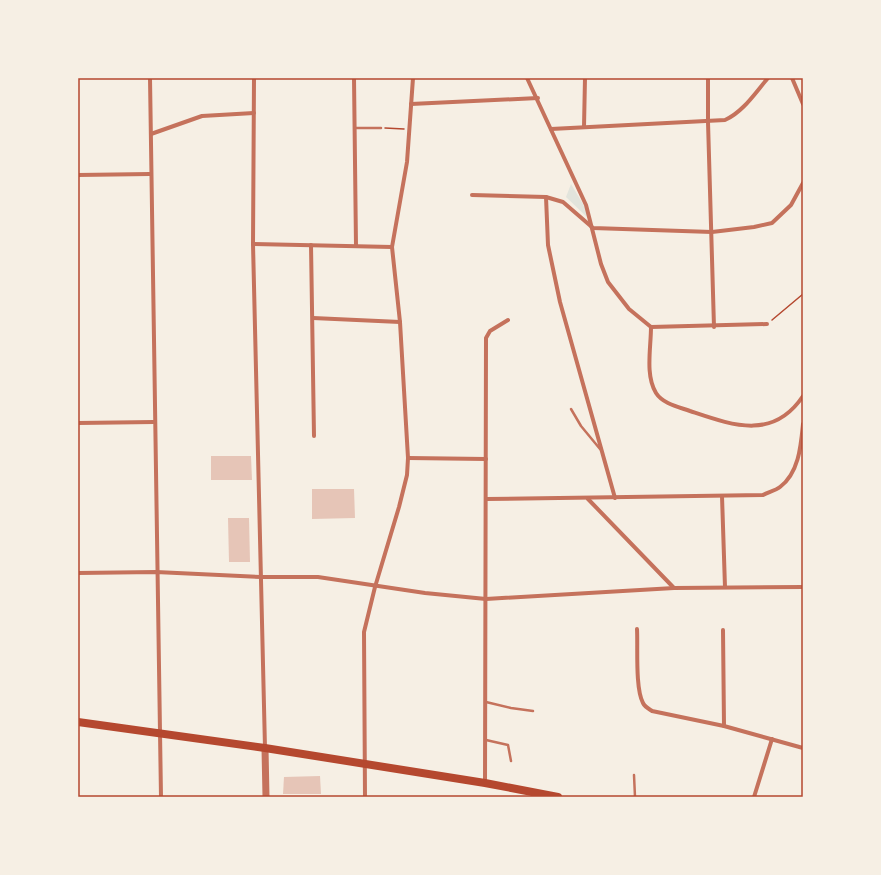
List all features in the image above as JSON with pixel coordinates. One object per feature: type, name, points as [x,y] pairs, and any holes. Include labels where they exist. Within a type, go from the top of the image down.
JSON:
[{"type":"main road","points":[[78,722],[265,748],[364,765],[485,783],[556,797]]},
{"type":"street","points":[[150,78],[156,572],[161,797]]},
{"type":"street","points":[[254,78],[253,244],[266,797]]},
{"type":"street","points":[[354,78],[356,246]]},
{"type":"street","points":[[365,797],[364,632],[375,586],[407,475],[408,458],[400,322],[392,247],[405,177],[413,78]]},
{"type":"street","points":[[527,78],[538,98],[586,205],[601,264],[608,282],[629,309],[651,327],[714,327],[767,324]]},
{"type":"street","points":[[584,127],[585,78]]},
{"type":"street","points":[[708,78],[714,327]]},
{"type":"street","points":[[551,129],[724,120],[733,116],[744,107],[768,78]]},
{"type":"street","points":[[792,78],[803,104]]},
{"type":"street","points":[[412,104],[538,98]]},
{"type":"street","points":[[151,134],[202,116],[254,113]]},
{"type":"street","points":[[78,175],[150,174]]},
{"type":"street","points":[[472,195],[546,197],[563,202],[593,228],[712,232],[754,227],[772,223],[791,206],[803,183]]},
{"type":"street","points":[[546,197],[548,245],[560,302],[600,449],[615,498]]},
{"type":"street","points":[[253,244],[392,247]]},
{"type":"street","points":[[311,245],[314,436]]},
{"type":"street","points":[[313,318],[400,322]]},
{"type":"street","points":[[485,783],[486,338],[490,331],[508,320]]},
{"type":"street","points":[[651,327],[650,378],[657,395],[661,399],[671,404],[725,423],[747,427],[760,425],[789,412],[803,396]]},
{"type":"street","points":[[78,423],[154,422]]},
{"type":"street","points":[[486,500],[763,495],[779,488],[791,475],[798,457],[803,424]]},
{"type":"street","points":[[408,458],[486,459]]},
{"type":"street","points":[[722,496],[726,586]]},
{"type":"street","points":[[588,499],[674,588]]},
{"type":"street","points":[[78,573],[156,572],[261,577],[318,577],[375,586],[486,599],[726,586],[803,587]]},
{"type":"street","points":[[637,629],[639,685],[643,703],[646,708],[652,711],[724,726],[803,748]]},
{"type":"street","points":[[723,630],[724,726]]},
{"type":"street","points":[[754,797],[772,739]]},
{"type":"lane","points":[[355,128],[381,128]]},
{"type":"lane","points":[[571,409],[581,426],[600,449]]},
{"type":"lane","points":[[486,702],[533,711]]},
{"type":"lane","points":[[486,740],[508,745],[511,761]]},
{"type":"lane","points":[[634,774],[634,797]]},
{"type":"path","points":[[381,128],[410,129]]},
{"type":"path","points":[[767,324],[803,294]]},
{"type":"shaded area","points":[[571,184],[586,209],[589,219],[566,197]]},
{"type":"building","points":[[211,456],[251,456],[252,480],[211,480]]},
{"type":"building","points":[[312,489],[354,489],[355,518],[312,519]]},
{"type":"building","points":[[228,518],[249,518],[250,562],[229,562]]},
{"type":"building","points":[[320,776],[321,794],[283,794],[284,777]]}]
